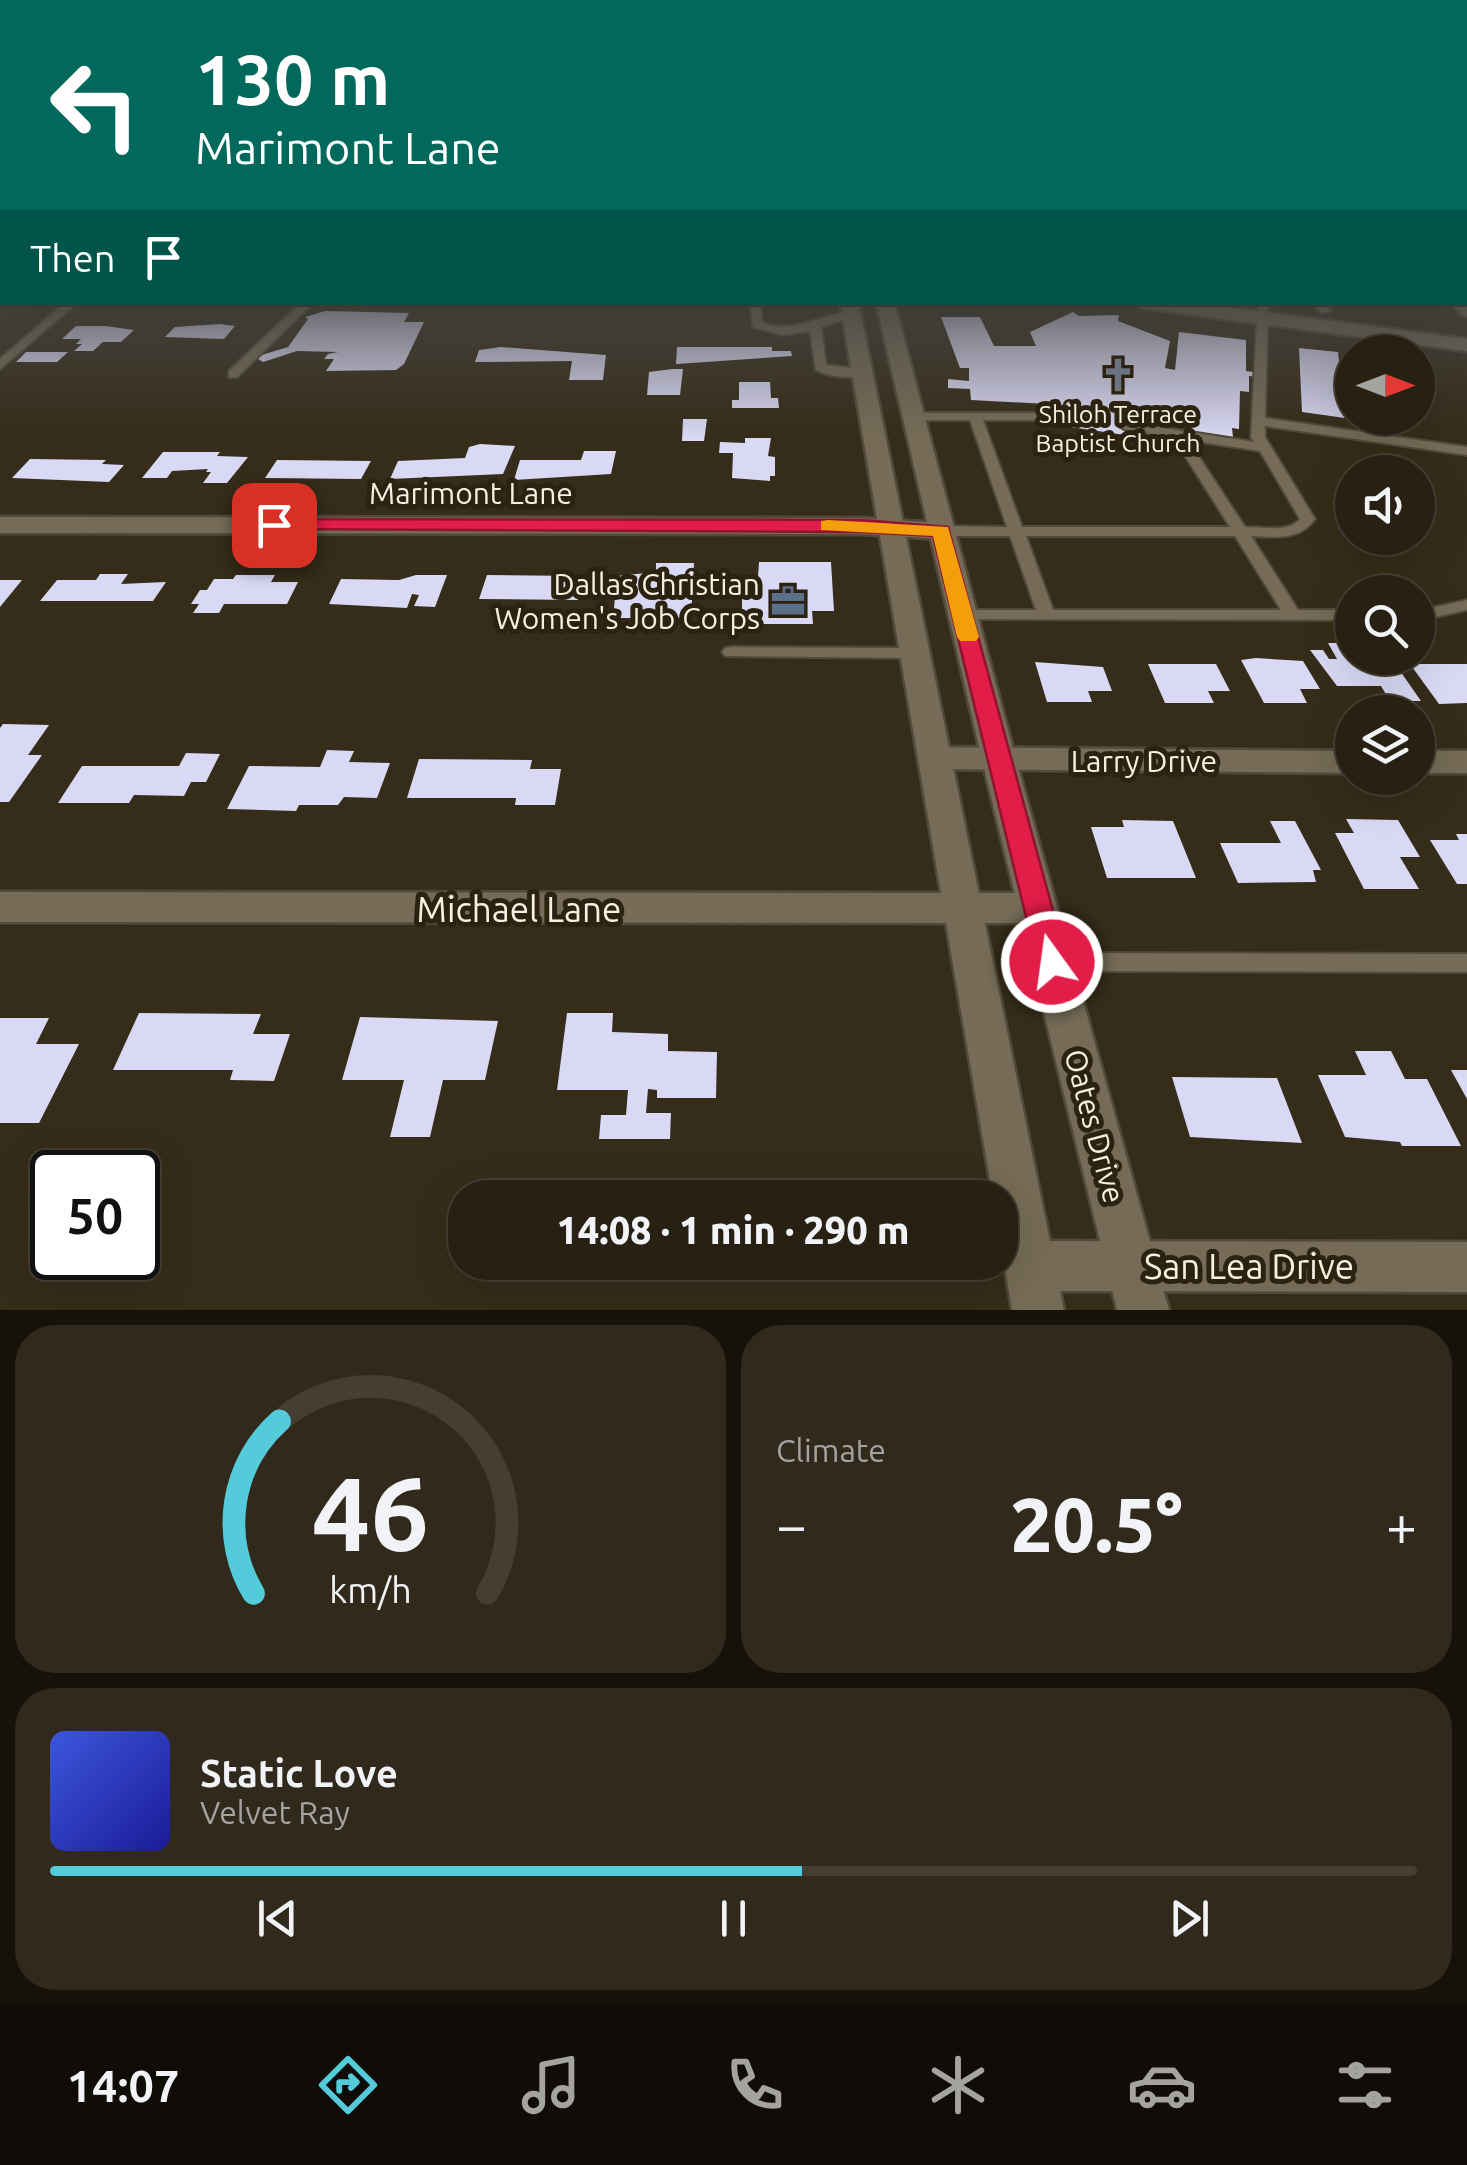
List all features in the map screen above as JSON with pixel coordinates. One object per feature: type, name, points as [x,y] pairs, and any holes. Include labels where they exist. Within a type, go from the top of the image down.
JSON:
[{"type":"main road","points":[[852,316],[1034,1288]]},
{"type":"main road","name":"Oates Drive","points":[[888,316],[999,760],[1138,1288]]},
{"type":"main road","points":[[1310,316],[1467,346]]},
{"type":"main road","points":[[1374,316],[1467,332]]},
{"type":"main road","name":"Marimont Lane","points":[[0,525],[889,527],[941,531]]},
{"type":"main road","name":"Larry Drive","points":[[935,758],[1335,762]]},
{"type":"main road","points":[[1435,762],[1467,762]]},
{"type":"main road","name":"Michael Lane","points":[[0,907],[1038,908]]},
{"type":"main road","name":"San Lea Drive","points":[[1034,1288],[1138,1288],[1467,1267]]},
{"type":"lane","points":[[0,365],[57,316]]},
{"type":"lane","points":[[233,374],[293,316]]},
{"type":"lane","points":[[756,316],[757,325],[765,329],[794,332],[835,316]]},
{"type":"lane","points":[[941,531],[1288,532],[1301,528],[1308,519],[1258,437],[1262,316]]},
{"type":"lane","points":[[815,327],[820,367],[827,371],[862,372]]},
{"type":"lane","points":[[913,416],[1062,416]]},
{"type":"lane","points":[[976,416],[1014,533],[1046,614]]},
{"type":"lane","points":[[1259,421],[1467,451]]},
{"type":"lane","points":[[1126,426],[1265,448]]},
{"type":"lane","points":[[1179,436],[1293,615]]},
{"type":"lane","points":[[1435,612],[1467,605]]},
{"type":"lane","points":[[962,615],[1335,616]]},
{"type":"lane","points":[[731,652],[915,653]]},
{"type":"lane","points":[[1052,962],[1467,963]]},
{"type":"building","points":[[407,316],[404,322],[424,322],[404,364],[396,370],[326,371],[334,359],[324,359],[338,352],[297,351],[263,362],[255,357],[288,347],[308,319],[305,317]]},
{"type":"building","name":"Shiloh Terrace Baptist Church","points":[[1064,316],[1119,316],[1118,321],[1170,341],[1165,368],[1175,370],[1179,332],[1246,340],[1246,371],[1267,374],[1268,378],[1249,376],[1249,392],[1240,391],[1239,429],[1232,428],[1233,437],[1191,431],[1192,422],[1128,413],[1125,435],[1057,425],[1067,405],[971,400],[970,389],[948,388],[948,379],[969,381],[969,368],[960,368],[941,317],[980,317],[994,346],[1036,346],[1030,332]]},
{"type":"building","points":[[76,326],[134,330],[121,342],[103,342],[93,351],[74,351],[82,344],[76,344],[81,339],[62,339]]},
{"type":"building","points":[[235,326],[224,339],[165,337],[175,327]]},
{"type":"building","points":[[501,347],[606,355],[603,380],[569,380],[572,361],[475,362],[479,350]]},
{"type":"building","points":[[677,347],[772,347],[772,351],[791,351],[792,356],[676,364]]},
{"type":"building","points":[[1299,348],[1335,352],[1335,417],[1302,412]]},
{"type":"building","points":[[26,352],[68,352],[57,362],[16,362]]},
{"type":"building","points":[[683,369],[680,395],[647,395],[649,372]]},
{"type":"building","points":[[739,382],[770,382],[771,398],[778,398],[779,408],[732,408],[732,400],[739,400]]},
{"type":"building","points":[[683,419],[707,419],[704,441],[682,441]]},
{"type":"building","points":[[745,438],[771,438],[768,456],[775,457],[775,476],[770,476],[770,481],[732,478],[733,453],[719,453],[720,442],[745,443]]},
{"type":"building","points":[[515,446],[503,474],[390,479],[398,461],[465,458],[469,447]]},
{"type":"building","points":[[584,451],[616,451],[611,474],[514,480],[520,460],[581,460]]},
{"type":"building","points":[[163,452],[220,452],[217,456],[248,457],[227,483],[203,483],[211,472],[206,472],[208,469],[172,471],[167,478],[142,478]]},
{"type":"building","points":[[30,459],[106,460],[102,464],[124,465],[109,482],[12,478]]},
{"type":"building","points":[[277,460],[371,461],[361,479],[265,478]]},
{"type":"building","name":"Dallas Christian Women's Job Corps","points":[[759,562],[831,562],[834,611],[812,611],[813,624],[758,624],[758,612],[742,612],[742,592],[757,592]]},
{"type":"building","points":[[656,563],[694,563],[691,618],[613,618],[617,576],[656,572]]},
{"type":"building","points":[[100,574],[128,574],[121,584],[166,582],[153,601],[40,601],[57,580],[96,580]]},
{"type":"building","points":[[236,575],[275,575],[271,582],[298,582],[287,604],[224,604],[219,613],[193,613],[199,604],[191,604],[200,590],[207,590],[214,579],[233,579]]},
{"type":"building","points":[[416,575],[447,575],[435,607],[414,606],[419,595],[412,594],[407,608],[329,604],[341,579],[399,580]]},
{"type":"building","points":[[487,575],[583,576],[578,600],[479,599]]},
{"type":"building","points":[[0,580],[22,580],[0,607]]},
{"type":"building","points":[[1310,650],[1323,650],[1329,659],[1335,659],[1335,675],[1403,675],[1417,695],[1386,695],[1381,686],[1337,686]]},
{"type":"building","points":[[1241,660],[1303,661],[1320,689],[1300,689],[1307,703],[1264,703]]},
{"type":"building","points":[[1035,662],[1103,667],[1112,691],[1088,691],[1092,702],[1047,702]]},
{"type":"building","points":[[1148,664],[1216,664],[1230,691],[1208,691],[1214,703],[1165,703]]},
{"type":"building","points":[[1435,664],[1467,664],[1467,703],[1439,704],[1418,675],[1435,675]]},
{"type":"building","points":[[3,724],[49,725],[28,755],[42,755],[9,802],[0,802]]},
{"type":"building","points":[[327,750],[354,751],[349,762],[390,763],[377,798],[344,797],[338,805],[299,805],[296,811],[227,809],[249,766],[320,767]]},
{"type":"building","points":[[186,753],[220,754],[206,782],[191,782],[184,796],[134,795],[129,803],[58,803],[82,766],[179,766]]},
{"type":"building","points":[[419,759],[532,760],[530,769],[561,769],[555,805],[515,805],[516,798],[407,798]]},
{"type":"building","points":[[1346,819],[1398,820],[1420,857],[1400,857],[1419,889],[1364,889],[1335,833],[1354,833]]},
{"type":"building","points":[[1122,820],[1173,821],[1196,878],[1107,878],[1091,827],[1124,827]]},
{"type":"building","points":[[1270,821],[1295,821],[1321,870],[1313,870],[1316,882],[1238,883],[1220,843],[1281,843]]},
{"type":"building","points":[[1456,834],[1467,834],[1467,884],[1457,884],[1430,840],[1459,840]]},
{"type":"building","points":[[139,1013],[261,1014],[253,1034],[290,1034],[274,1081],[230,1080],[233,1070],[113,1070]]},
{"type":"building","points":[[567,1013],[613,1013],[612,1032],[668,1034],[668,1051],[717,1052],[716,1098],[657,1098],[657,1090],[648,1089],[646,1113],[671,1113],[670,1139],[599,1139],[601,1115],[626,1115],[628,1090],[557,1090]]},
{"type":"building","points":[[360,1017],[498,1021],[485,1080],[443,1080],[430,1137],[390,1137],[404,1080],[342,1080]]},
{"type":"building","points":[[0,1018],[49,1018],[36,1044],[79,1044],[39,1123],[0,1123]]},
{"type":"building","points":[[1355,1051],[1391,1051],[1405,1079],[1427,1079],[1461,1146],[1402,1146],[1400,1142],[1345,1137],[1318,1075],[1366,1075]]},
{"type":"building","points":[[1451,1070],[1467,1070],[1467,1099]]},
{"type":"building","points":[[1172,1077],[1277,1078],[1302,1143],[1190,1137]]},
{"type":"slow traffic","points":[[828,526],[941,531],[968,637]]},
{"type":"place","name":"Shiloh Terrace Baptist Church","points":[[1118,375]]},
{"type":"place","name":"Dallas Christian Women's Job Corps","points":[[788,601]]},
{"type":"route","points":[[274,525],[862,526],[941,531],[1052,962]]}]
